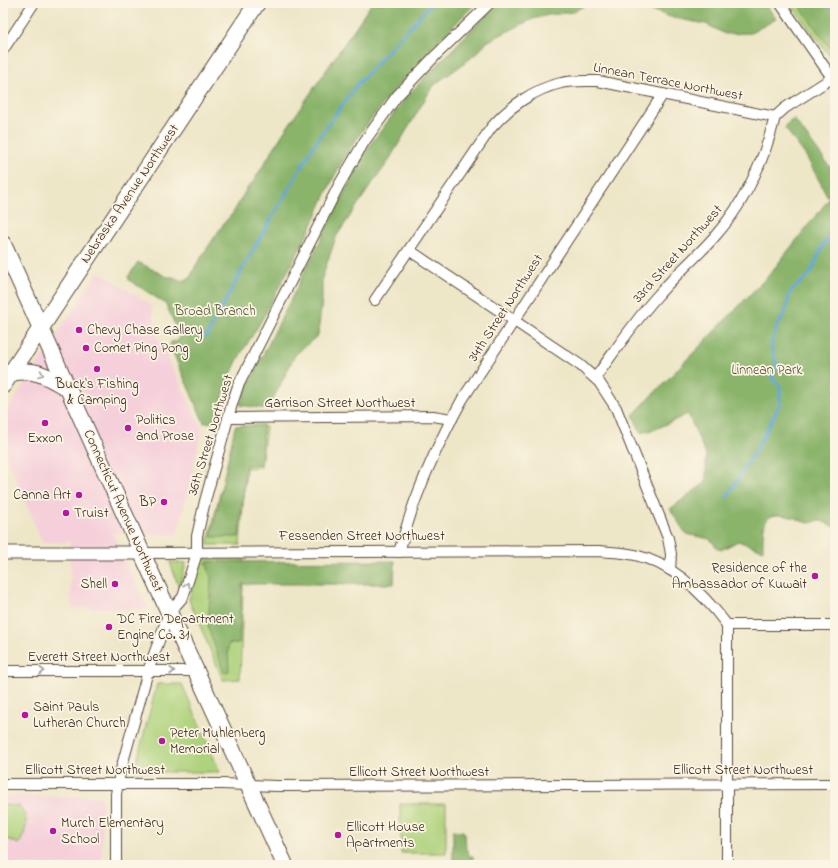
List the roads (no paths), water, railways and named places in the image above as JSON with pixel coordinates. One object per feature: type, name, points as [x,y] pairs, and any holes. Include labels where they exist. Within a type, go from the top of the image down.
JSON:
[{"type":"main road","name":"Nebraska Avenue Northwest","points":[[7,379],[257,3]]},
{"type":"main road","name":"Connecticut Avenue Northwest","points":[[3,244],[169,613],[285,865]]},
{"type":"main road","points":[[7,379],[29,371],[37,372],[69,389]]},
{"type":"street","points":[[3,50],[34,3]]},
{"type":"street","name":"36th Street Northwest","points":[[116,865],[117,785],[148,671],[169,613],[183,597],[197,553],[197,536],[205,501],[228,418],[242,378],[338,185],[355,156],[397,96],[436,55],[490,3]]},
{"type":"street","points":[[775,117],[785,108],[834,80],[780,3]]},
{"type":"street","name":"Linnean Terrace Northwest","points":[[375,300],[487,132],[503,115],[525,98],[552,85],[569,82],[598,81],[775,117]]},
{"type":"street","name":"34th Street Northwest","points":[[399,552],[421,486],[452,419],[469,389],[663,94]]},
{"type":"street","name":"33rd Street Northwest","points":[[595,378],[648,306],[715,236],[736,211],[749,190],[760,167],[775,117]]},
{"type":"street","points":[[409,250],[515,320],[580,365],[595,378],[610,398],[617,412],[668,538],[671,554],[670,570]]},
{"type":"street","name":"Garrison Street Northwest","points":[[228,418],[433,416],[452,419]]},
{"type":"street","name":"Fessenden Street Northwest","points":[[3,553],[598,550],[634,555],[652,560],[670,570],[680,577],[706,601],[727,625]]},
{"type":"street","points":[[727,865],[727,625],[835,624]]},
{"type":"street","name":"Everett Street Northwest","points":[[3,672],[196,671]]},
{"type":"street","name":"Ellicott Street Northwest","points":[[3,784],[591,786],[835,784]]},
{"type":"waterway","name":"Broad Branch","points":[[206,337],[249,257],[316,142],[357,85],[432,3]]},
{"type":"waterway","name":"Broad Branch","points":[[823,3],[835,10]]},
{"type":"waterway","points":[[727,497],[757,448],[780,404],[780,386],[772,378],[777,365],[771,345],[777,326],[785,313],[790,292],[810,274],[824,244],[835,229]]},
{"type":"place","name":"Chevy Chase Gallery","points":[[79,330]]},
{"type":"place","name":"Comet Ping Pong","points":[[86,348]]},
{"type":"place","name":"Buck's Fishing & Camping","points":[[97,369]]},
{"type":"place","name":"Exxon","points":[[45,423]]},
{"type":"place","name":"Politics and Prose","points":[[128,428]]},
{"type":"place","name":"Canna Art","points":[[79,495]]},
{"type":"place","name":"BP","points":[[164,502]]},
{"type":"place","name":"Truist","points":[[66,513]]},
{"type":"place","name":"Residence of the Ambassador of Kuwait","points":[[815,576]]},
{"type":"place","name":"Shell","points":[[115,584]]},
{"type":"place","name":"DC Fire Department Engine Co. 31","points":[[109,627]]},
{"type":"place","name":"Saint Pauls Lutheran Church","points":[[25,715]]},
{"type":"place","name":"Peter Muhlenberg Memorial","points":[[162,741]]},
{"type":"place","name":"Murch Elementary School","points":[[53,831]]},
{"type":"place","name":"Ellicott House Apartments","points":[[338,835]]},
{"type":"park label","name":"Linnean Park","points":[[767,370]]}]
